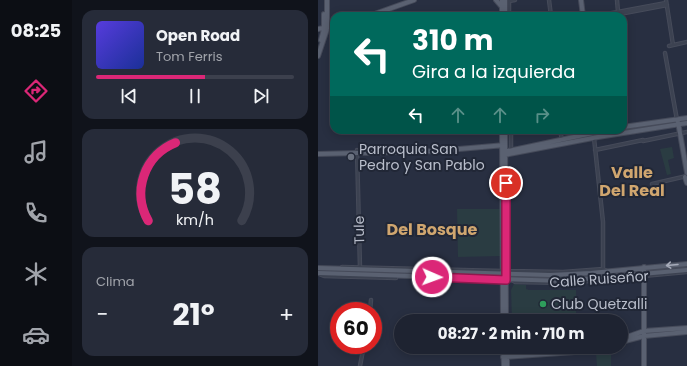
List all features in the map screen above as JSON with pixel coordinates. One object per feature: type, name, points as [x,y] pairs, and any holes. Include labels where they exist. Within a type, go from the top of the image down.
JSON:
[{"type":"main road","points":[[318,56],[326,28],[326,0]]},
{"type":"main road","points":[[380,12],[414,0]]},
{"type":"main road","points":[[496,0],[502,8],[502,12]]},
{"type":"main road","points":[[502,8],[506,0]]},
{"type":"main road","points":[[504,12],[506,0]]},
{"type":"main road","points":[[581,0],[582,12]]},
{"type":"main road","points":[[318,29],[330,27]]},
{"type":"main road","points":[[318,48],[326,28]]},
{"type":"main road","points":[[627,126],[687,118]]},
{"type":"main road","points":[[678,120],[687,183]]},
{"type":"main road","points":[[627,133],[687,123]]},
{"type":"main road","points":[[503,134],[504,145],[505,272],[503,314]]},
{"type":"main road","points":[[504,145],[505,134]]},
{"type":"main road","points":[[504,153],[511,150],[581,134]]},
{"type":"main road","points":[[593,134],[594,138]]},
{"type":"main road","points":[[504,153],[620,134]]},
{"type":"main road","points":[[318,153],[504,145]]},
{"type":"main road","points":[[319,268],[505,272],[550,275],[687,264]]},
{"type":"main road","points":[[644,267],[644,366]]},
{"type":"main road","points":[[318,273],[563,281],[687,271]]},
{"type":"main road","points":[[504,280],[506,314]]},
{"type":"main road","points":[[628,337],[687,328]]},
{"type":"main road","points":[[628,340],[644,334],[687,332]]},
{"type":"main road","points":[[505,355],[515,354]]},
{"type":"main road","points":[[505,355],[526,354]]},
{"type":"main road","points":[[504,366],[505,355]]},
{"type":"main road","points":[[505,355],[507,366]]},
{"type":"street","points":[[508,12],[506,0],[515,0]]},
{"type":"street","points":[[548,0],[550,12]]},
{"type":"street","points":[[617,0],[618,12],[666,3]]},
{"type":"street","points":[[624,12],[666,3]]},
{"type":"street","points":[[666,3],[673,45]]},
{"type":"street","points":[[669,46],[687,42]]},
{"type":"street","points":[[665,53],[678,120]]},
{"type":"street","points":[[595,150],[687,132]]},
{"type":"street","points":[[511,134],[511,150]]},
{"type":"street","points":[[561,134],[562,144]]},
{"type":"street","points":[[594,138],[603,222],[605,270]]},
{"type":"street","name":"Tule","points":[[357,152],[360,268]]},
{"type":"street","points":[[652,184],[686,175]]},
{"type":"street","points":[[360,366],[362,354]]},
{"type":"shaded area","points":[[672,147],[674,158],[668,160],[671,174],[667,175],[660,149]]},
{"type":"shaded area","points":[[457,209],[501,209],[501,256],[458,257]]},
{"type":"shaded area","points":[[641,269],[641,272],[567,279],[510,277],[511,276]]},
{"type":"shaded area","name":"Club Quetzalli","points":[[514,284],[526,285],[526,289],[529,290],[576,290],[576,314],[512,314],[511,290]]},
{"type":"shaded area","points":[[596,354],[611,354],[611,366],[597,366]]},
{"type":"place","name":"Parroquia San Pedro y San Pablo","points":[[351,157]]},
{"type":"place","name":"Club Quetzalli","points":[[543,304]]},
{"type":"district","name":"Valle Del Real","points":[[632,181]]},
{"type":"district","name":"Del Bosque","points":[[432,229]]},
{"type":"route","points":[[432,277],[506,280],[506,183]]}]
